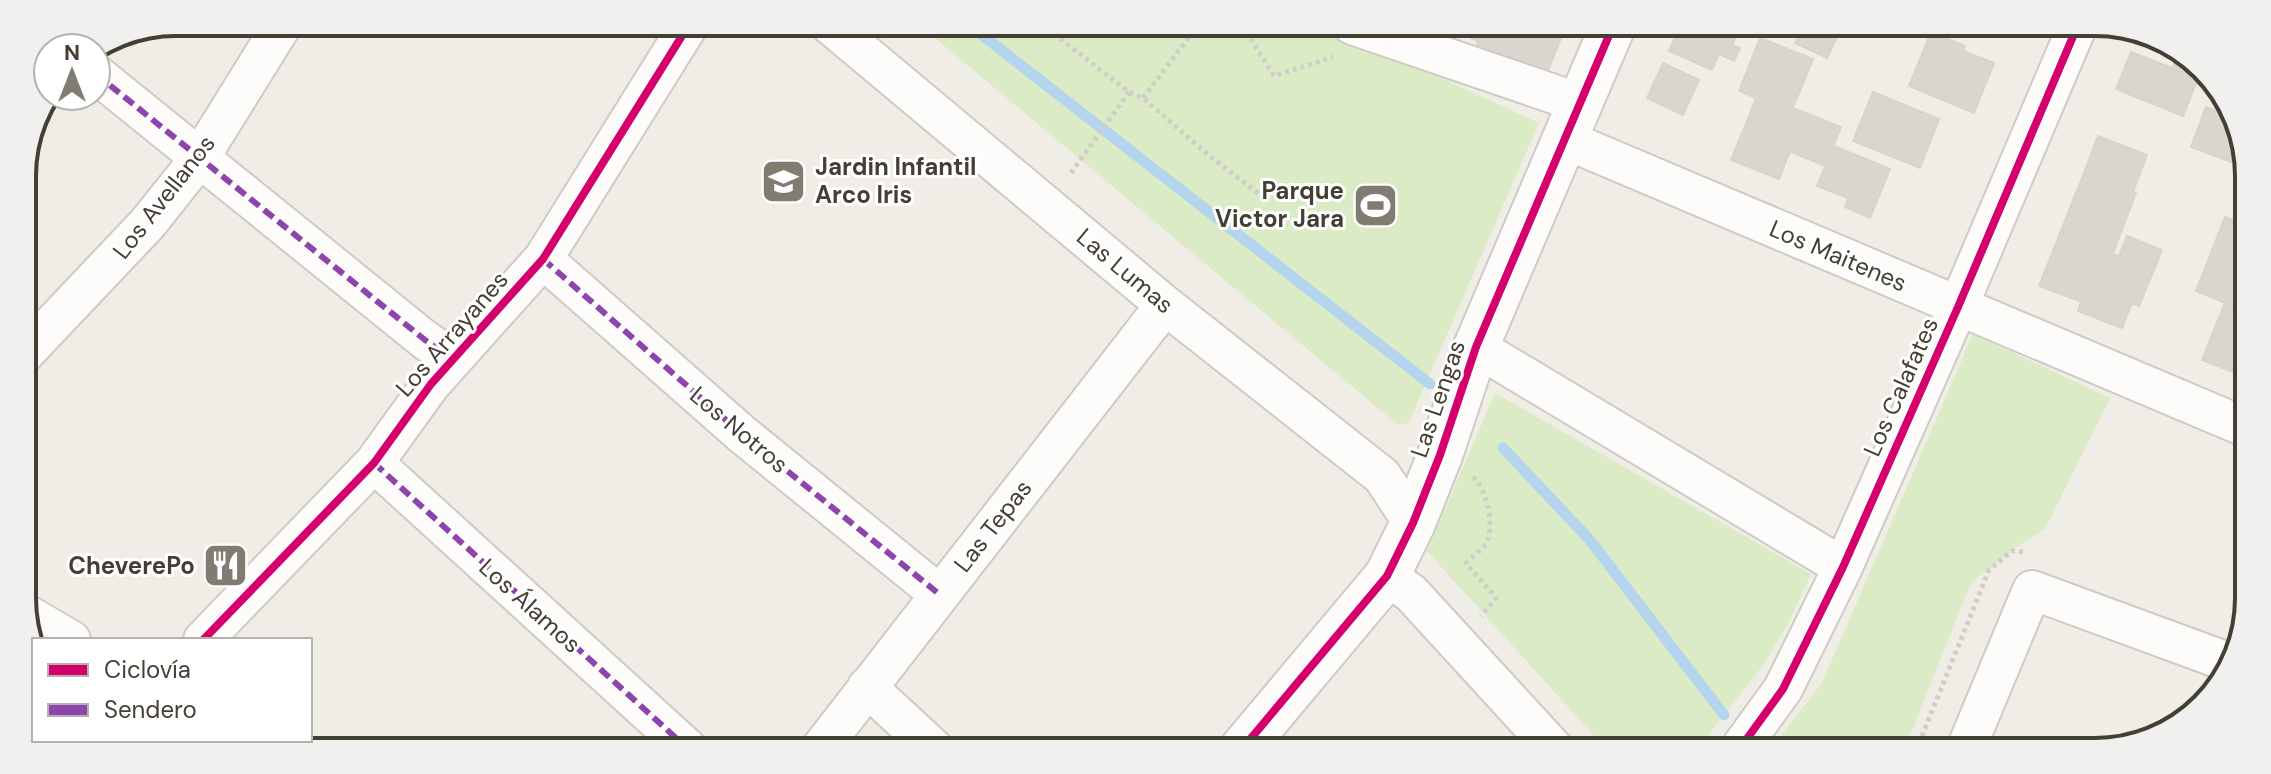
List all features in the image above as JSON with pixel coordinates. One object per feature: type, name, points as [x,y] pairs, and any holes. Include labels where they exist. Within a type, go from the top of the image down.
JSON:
[{"type":"street","name":"Los Avellanos","points":[[36,341],[148,223],[199,159],[275,36]]},
{"type":"street","name":"Los Arrayanes","points":[[205,638],[374,463],[431,384],[543,259],[682,36]]},
{"type":"street","name":"Las Lumas","points":[[843,36],[1165,305],[1382,476],[1413,523]]},
{"type":"street","name":"Las Lengas","points":[[1251,738],[1387,576],[1413,523],[1440,455],[1476,347],[1609,36]]},
{"type":"street","name":"Los Calafates","points":[[1747,738],[1783,689],[1843,567],[2073,36]]},
{"type":"street","name":"Los Maitenes","points":[[1346,40],[1572,121],[1958,307],[2235,423]]},
{"type":"street","points":[[112,86],[425,340],[453,359]]},
{"type":"street","name":"Los Notros","points":[[543,259],[743,435],[939,594]]},
{"type":"street","name":"Las Tepas","points":[[829,738],[1165,305]]},
{"type":"street","points":[[1476,347],[1843,567]]},
{"type":"street","name":"Los Álamos","points":[[374,463],[676,738]]},
{"type":"street","points":[[1387,576],[1411,593],[1544,738]]},
{"type":"street","points":[[1970,738],[2032,590],[2221,659]]},
{"type":"street","points":[[38,621],[68,638]]},
{"type":"street","points":[[867,687],[922,738]]},
{"type":"path","points":[[1057,36],[1129,92],[1143,98],[1263,197]]},
{"type":"path","points":[[1143,98],[1190,36]]},
{"type":"path","points":[[1249,36],[1274,76],[1346,40]]},
{"type":"path","points":[[1071,173],[1129,92]]},
{"type":"path","points":[[1467,473],[1478,481],[1488,512],[1489,529],[1486,544],[1466,563],[1496,598],[1477,621]]},
{"type":"green space","name":"Parque Victor Jara","points":[[932,36],[1346,36],[1539,123],[1409,422],[1397,424]]},
{"type":"green space","points":[[1973,334],[2110,398],[2045,529],[1971,583],[1909,738],[1779,738],[1822,683]]},
{"type":"green space","points":[[1495,393],[1811,574],[1789,622],[1764,664],[1706,738],[1596,738],[1427,551]]},
{"type":"building","points":[[1473,36],[1562,36],[1544,80],[1474,52],[1478,41],[1472,39]]},
{"type":"building","points":[[1676,36],[1736,36],[1732,45],[1740,48],[1734,61],[1719,54],[1712,70],[1669,51]]},
{"type":"building","points":[[1798,36],[1838,36],[1827,58],[1795,43]]},
{"type":"building","points":[[1929,36],[1941,36],[1965,46],[1963,51],[1994,63],[1974,113],[1909,86]]},
{"type":"building","points":[[1760,38],[1813,59],[1787,122],[1776,117],[1772,125],[1749,116],[1756,98],[1739,91]]},
{"type":"building","points":[[2131,52],[2191,75],[2197,81],[2183,116],[2116,89]]},
{"type":"building","points":[[2175,62],[2192,76],[2172,69]]},
{"type":"building","points":[[1663,63],[1699,80],[1683,115],[1647,98]]},
{"type":"building","points":[[1873,92],[1939,119],[1920,168],[1853,141]]},
{"type":"building","points":[[2206,107],[2220,112],[2228,131],[2234,163],[2191,147]]},
{"type":"building","points":[[1793,108],[1841,127],[1825,166],[1777,146]]},
{"type":"building","points":[[1749,116],[1772,125],[1776,117],[1787,122],[1777,146],[1790,151],[1779,179],[1731,160]]},
{"type":"building","points":[[2098,136],[2147,155],[2133,192],[2084,173]]},
{"type":"building","points":[[1834,146],[1890,169],[1870,218],[1845,207],[1848,198],[1817,186]]},
{"type":"building","points":[[2084,173],[2136,193],[2113,253],[2060,233]]},
{"type":"building","points":[[2225,217],[2235,221],[2235,307],[2196,291]]},
{"type":"building","points":[[2060,233],[2119,256],[2108,284],[2095,278],[2085,303],[2039,286]]},
{"type":"building","points":[[2127,236],[2162,250],[2139,306],[2132,303],[2122,328],[2078,311],[2081,302],[2085,303],[2095,278],[2108,284]]},
{"type":"building","points":[[2225,303],[2235,307],[2235,373],[2202,360]]},
{"type":"waterway","points":[[983,36],[1430,384]]},
{"type":"waterway","points":[[1503,448],[1589,539],[1724,715]]},
{"type":"marked path","points":[[112,87],[425,340],[453,359]]},
{"type":"marked path","points":[[543,259],[743,435],[939,594]]},
{"type":"marked path","points":[[374,463],[676,738]]},
{"type":"cycle path","points":[[205,638],[374,463],[431,384],[543,259],[682,36]]},
{"type":"cycle path","points":[[1251,738],[1387,576],[1413,523],[1440,455],[1476,347],[1609,36]]},
{"type":"cycle path","points":[[1747,738],[1783,689],[1843,567],[2073,36]]},
{"type":"place","name":"Jardin Infantil Arco Iris","points":[[784,181]]},
{"type":"place","name":"Parque Victor Jara","points":[[1375,205]]},
{"type":"place","name":"CheverePo","points":[[226,566]]}]
